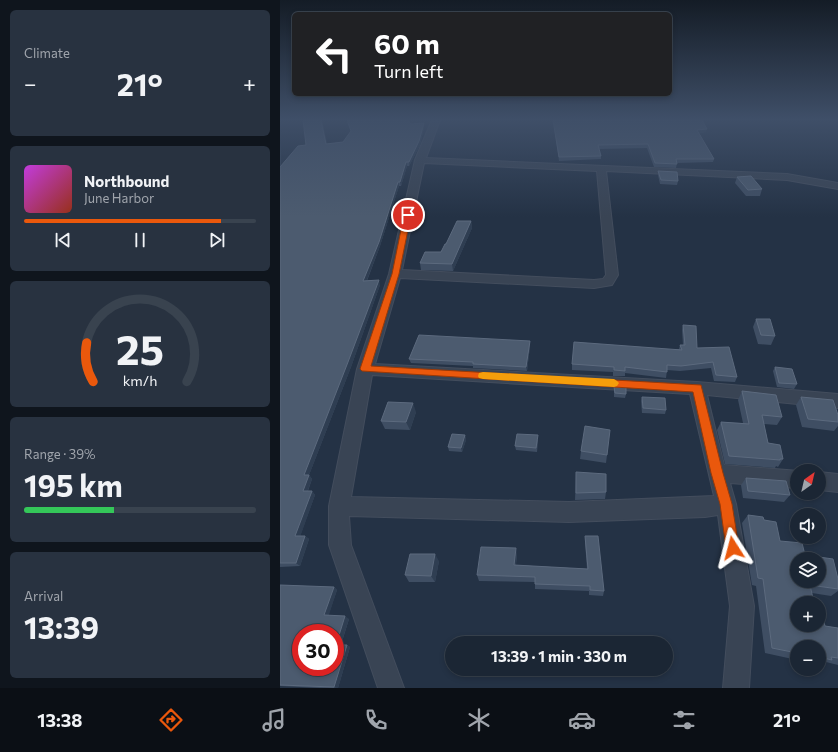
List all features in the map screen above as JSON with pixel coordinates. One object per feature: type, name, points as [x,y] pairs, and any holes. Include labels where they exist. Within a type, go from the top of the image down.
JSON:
[{"type":"street","points":[[391,688],[340,545],[339,506],[365,369],[395,274],[420,160],[423,152]]},
{"type":"street","points":[[420,160],[787,177],[838,186]]},
{"type":"street","points":[[395,274],[594,284],[607,282],[612,275],[601,168]]},
{"type":"street","points":[[365,369],[697,388],[838,401]]},
{"type":"street","points":[[697,388],[717,473],[726,504],[742,606],[736,688]]},
{"type":"street","points":[[717,473],[790,478]]},
{"type":"street","points":[[826,481],[838,482]]},
{"type":"street","points":[[339,506],[569,512],[705,507],[726,504]]},
{"type":"building","points":[[293,152],[414,152],[409,162],[406,162],[400,182],[398,182],[379,242],[363,281],[379,280],[304,475],[309,475],[303,491],[312,491],[295,536],[305,536],[296,563],[280,563],[280,167]]},
{"type":"building","points":[[558,152],[600,152],[601,156],[559,157]]},
{"type":"building","points":[[651,152],[710,152],[714,159],[676,159],[677,164],[655,163]]},
{"type":"building","points":[[658,171],[677,172],[678,181],[661,180]]},
{"type":"building","points":[[751,176],[762,189],[748,190],[737,177]]},
{"type":"building","points":[[457,221],[471,221],[452,264],[420,263],[425,252],[441,252]]},
{"type":"building","points":[[756,319],[770,319],[775,336],[761,335]]},
{"type":"building","points":[[683,325],[696,326],[697,348],[729,347],[737,377],[716,375],[713,362],[681,366],[667,365],[667,372],[625,367],[625,371],[614,370],[614,367],[572,364],[574,342],[682,350],[680,345],[685,345]]},
{"type":"building","points":[[419,335],[530,341],[526,367],[473,364],[473,362],[409,359]]},
{"type":"building","points":[[775,367],[792,369],[797,384],[779,383]]},
{"type":"building","points":[[614,387],[626,387],[626,394],[615,393]]},
{"type":"building","points":[[742,391],[776,395],[782,417],[762,415],[768,443],[780,445],[783,459],[729,456],[721,422],[749,424]]},
{"type":"building","points":[[642,397],[665,398],[666,410],[643,408]]},
{"type":"building","points":[[801,397],[833,400],[838,415],[838,422],[808,419]]},
{"type":"building","points":[[388,402],[413,403],[406,422],[381,421]]},
{"type":"building","points":[[585,426],[610,430],[607,455],[581,451]]},
{"type":"building","points":[[452,434],[465,435],[461,448],[448,447]]},
{"type":"building","points":[[517,434],[538,435],[536,448],[515,446]]},
{"type":"building","points":[[576,472],[606,474],[606,492],[576,493]]},
{"type":"building","points":[[746,478],[786,481],[790,495],[748,491]]},
{"type":"building","points":[[748,515],[763,517],[764,520],[776,522],[780,541],[790,542],[790,544],[802,544],[804,552],[790,552],[790,588],[811,588],[812,596],[790,596],[790,632],[826,632],[826,626],[838,628],[838,658],[831,657],[832,660],[826,659],[826,640],[790,640],[790,652],[772,648],[763,579],[758,578]]},
{"type":"building","points":[[585,536],[598,536],[604,591],[590,590],[590,586],[535,584],[535,577],[477,575],[481,547],[516,548],[514,565],[588,569]]},
{"type":"building","points":[[410,554],[435,554],[431,576],[405,575]]},
{"type":"building","points":[[826,558],[833,559],[838,579],[838,589],[826,587]]},
{"type":"building","points":[[280,585],[334,587],[324,615],[345,616],[343,624],[292,624],[292,676],[337,676],[334,687],[280,685]]},
{"type":"building","points":[[344,645],[347,645],[344,655]]},
{"type":"slow traffic","points":[[483,376],[614,383]]},
{"type":"route","points":[[408,215],[395,274],[365,369],[697,388],[717,473],[726,504],[733,548]]}]
